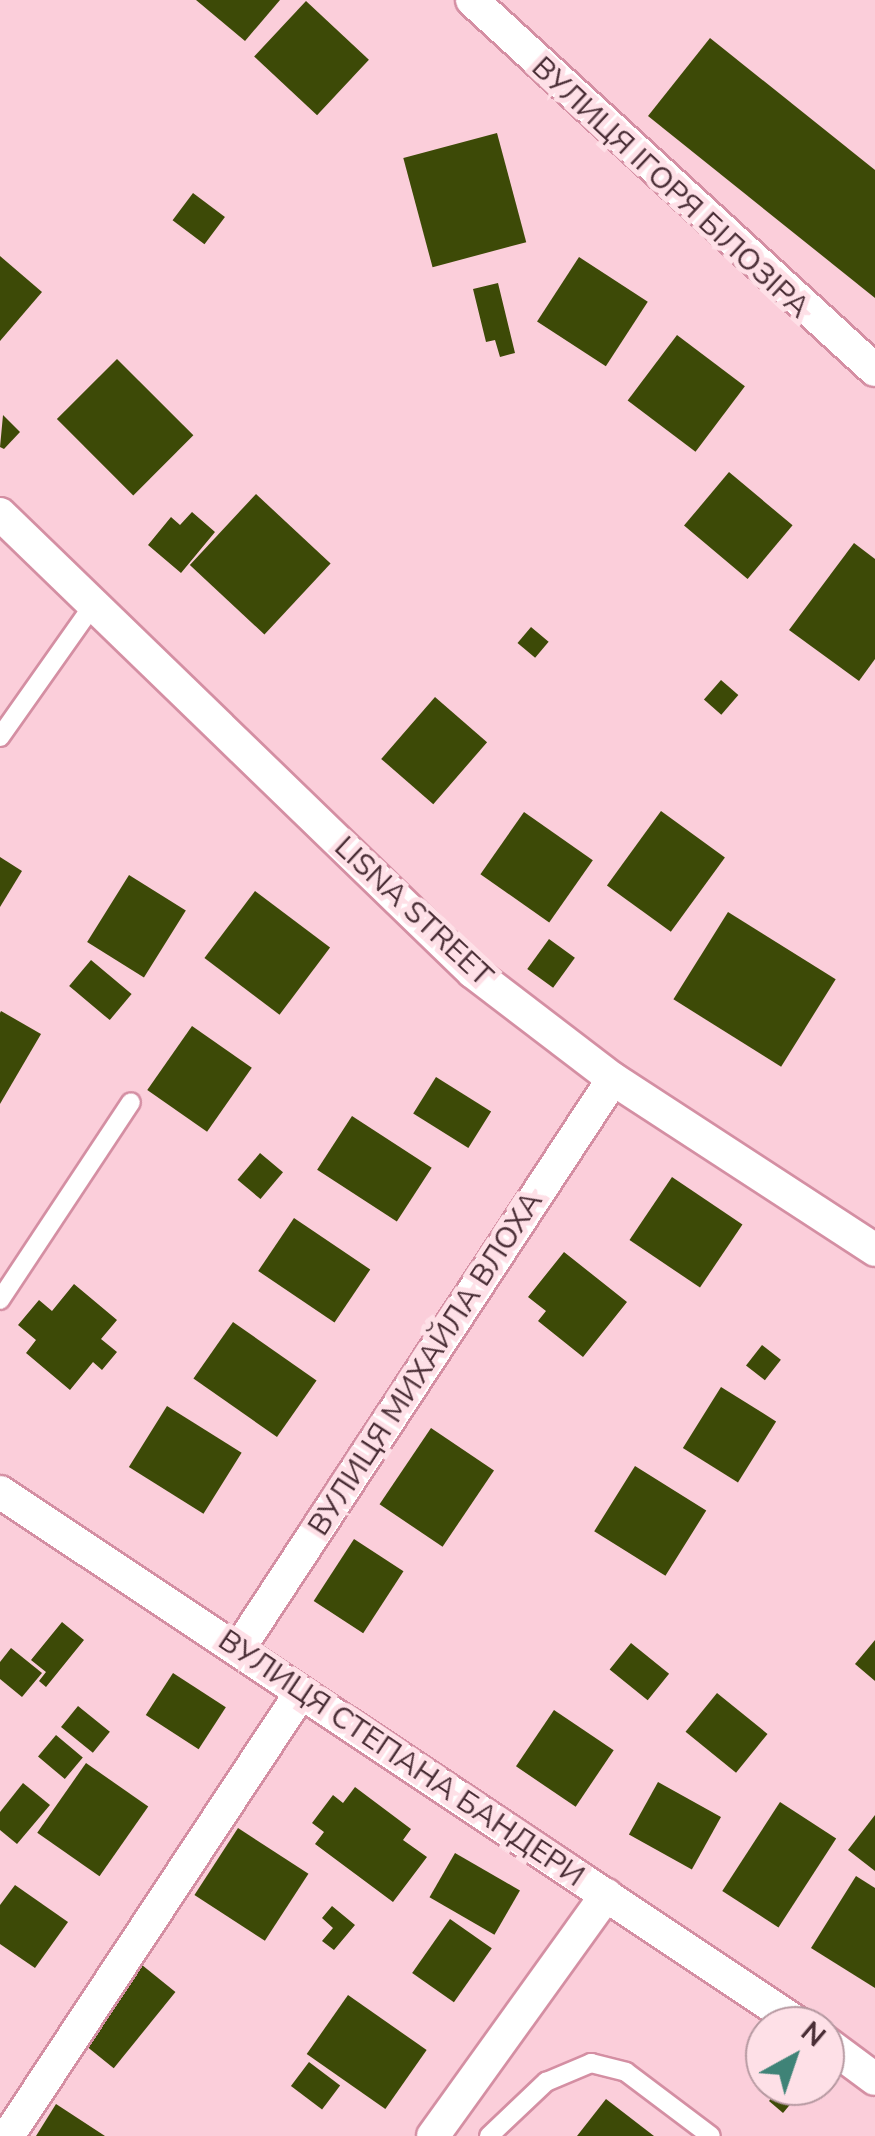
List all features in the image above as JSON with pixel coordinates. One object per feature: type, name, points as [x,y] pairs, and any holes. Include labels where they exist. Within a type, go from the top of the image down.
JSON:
[{"type":"street","name":"ВУЛИЦЯ ІГОРЯ БІЛОЗІРА","points":[[472,0],[875,370]]},
{"type":"street","name":"LISNA STREET","points":[[0,514],[473,972],[613,1079],[875,1250]]},
{"type":"street","name":"ВУЛИЦЯ МИХАЙЛА ВЛОХА","points":[[238,1650],[613,1079]]},
{"type":"street","name":"ВУЛИЦЯ СТЕПАНА БАНДЕРИ","points":[[0,1492],[772,2006]]},
{"type":"street","points":[[8,2136],[300,1694]]},
{"type":"street","points":[[433,2136],[606,1895]]},
{"type":"street","points":[[845,2057],[875,2079]]},
{"type":"lane","points":[[0,737],[93,606]]},
{"type":"lane","points":[[0,1300],[131,1102]]},
{"type":"lane","points":[[489,2136],[546,2082],[590,2063],[626,2072],[711,2136]]},
{"type":"building","points":[[196,0],[280,0],[245,41]]},
{"type":"building","points":[[306,1],[369,60],[317,115],[254,57]]},
{"type":"building","points":[[710,38],[875,170],[875,298],[648,116]]},
{"type":"building","points":[[497,133],[526,242],[433,267],[403,158]]},
{"type":"building","points":[[193,193],[225,217],[204,244],[173,220]]},
{"type":"building","points":[[0,256],[42,292],[0,341]]},
{"type":"building","points":[[579,257],[648,302],[606,366],[537,322]]},
{"type":"building","points":[[498,283],[515,353],[500,357],[495,340],[486,342],[473,289]]},
{"type":"building","points":[[677,335],[745,386],[696,452],[628,400]]},
{"type":"building","points":[[117,359],[193,435],[133,495],[57,419]]},
{"type":"building","points":[[3,415],[20,432],[4,449],[0,447]]},
{"type":"building","points":[[729,472],[793,525],[748,579],[684,526]]},
{"type":"building","points":[[256,494],[331,564],[264,635],[190,565]]},
{"type":"building","points":[[192,512],[215,532],[181,573],[148,545],[171,517],[180,525]]},
{"type":"building","points":[[854,543],[875,559],[875,659],[859,681],[789,630]]},
{"type":"building","points":[[531,627],[549,642],[535,658],[518,643]]},
{"type":"building","points":[[721,680],[738,695],[721,715],[704,700]]},
{"type":"building","points":[[435,697],[487,742],[433,804],[381,759]]},
{"type":"building","points":[[661,811],[725,857],[671,932],[607,885]]},
{"type":"building","points":[[524,812],[593,860],[549,922],[480,874]]},
{"type":"building","points":[[0,857],[22,871],[0,907]]},
{"type":"building","points":[[129,875],[186,911],[144,978],[87,942]]},
{"type":"building","points":[[255,891],[330,948],[280,1015],[204,958]]},
{"type":"building","points":[[728,912],[836,979],[781,1067],[673,999]]},
{"type":"building","points":[[549,939],[575,958],[553,988],[527,969]]},
{"type":"building","points":[[91,960],[132,994],[110,1020],[69,986]]},
{"type":"building","points":[[0,1013],[41,1034],[0,1104]]},
{"type":"building","points":[[192,1026],[252,1068],[207,1132],[147,1090]]},
{"type":"building","points":[[436,1077],[491,1111],[468,1148],[413,1113]]},
{"type":"building","points":[[352,1116],[432,1168],[397,1221],[317,1170]]},
{"type":"building","points":[[260,1153],[283,1172],[260,1199],[238,1180]]},
{"type":"building","points":[[672,1177],[742,1225],[700,1288],[630,1240]]},
{"type":"building","points":[[294,1218],[370,1269],[334,1323],[258,1271]]},
{"type":"building","points":[[564,1252],[627,1302],[583,1357],[538,1321],[546,1311],[528,1297]]},
{"type":"building","points":[[74,1284],[117,1320],[101,1339],[117,1352],[102,1370],[93,1362],[70,1390],[26,1353],[36,1340],[18,1325],[39,1300],[52,1311]]},
{"type":"building","points":[[233,1322],[317,1381],[277,1437],[193,1379]]},
{"type":"building","points":[[762,1345],[781,1360],[765,1380],[746,1365]]},
{"type":"building","points":[[721,1387],[776,1421],[738,1483],[683,1448]]},
{"type":"building","points":[[167,1406],[242,1453],[203,1514],[129,1467]]},
{"type":"building","points":[[431,1428],[494,1470],[443,1547],[380,1504]]},
{"type":"building","points":[[635,1466],[706,1511],[665,1576],[594,1531]]},
{"type":"building","points":[[354,1539],[403,1571],[363,1633],[314,1601]]},
{"type":"building","points":[[62,1622],[84,1640],[46,1687],[39,1681],[46,1672],[31,1660]]},
{"type":"building","points":[[875,1640],[875,1681],[855,1664]]},
{"type":"building","points":[[631,1643],[669,1674],[648,1700],[610,1669]]},
{"type":"building","points":[[11,1648],[42,1673],[22,1697],[0,1679],[0,1662]]},
{"type":"building","points":[[173,1673],[226,1707],[199,1749],[146,1715]]},
{"type":"building","points":[[717,1693],[768,1734],[736,1773],[686,1732]]},
{"type":"building","points":[[78,1706],[110,1732],[93,1753],[61,1727]]},
{"type":"building","points":[[554,1710],[614,1750],[576,1807],[516,1766]]},
{"type":"building","points":[[56,1735],[83,1757],[65,1779],[38,1756]]},
{"type":"building","points":[[86,1763],[148,1807],[100,1876],[37,1833]]},
{"type":"building","points":[[658,1782],[721,1817],[692,1869],[629,1834]]},
{"type":"building","points":[[23,1783],[50,1805],[17,1844],[0,1830],[0,1812]]},
{"type":"building","points":[[355,1787],[411,1829],[403,1840],[427,1857],[393,1902],[315,1844],[324,1832],[312,1823],[333,1795],[343,1803]]},
{"type":"building","points":[[780,1802],[836,1838],[778,1927],[722,1891]]},
{"type":"building","points":[[875,1815],[875,1871],[848,1850]]},
{"type":"building","points":[[238,1828],[308,1874],[265,1941],[194,1895]]},
{"type":"building","points":[[455,1853],[520,1890],[494,1935],[430,1897]]},
{"type":"building","points":[[856,1876],[875,1888],[875,1988],[811,1948]]},
{"type":"building","points":[[15,1885],[68,1922],[35,1968],[0,1944],[0,1905]]},
{"type":"building","points":[[332,1906],[355,1925],[334,1950],[322,1941],[333,1928],[322,1918]]},
{"type":"building","points":[[450,1919],[492,1948],[454,2002],[412,1973]]},
{"type":"building","points":[[142,1965],[175,1992],[114,2068],[80,2041]]},
{"type":"building","points":[[348,1995],[427,2050],[385,2109],[307,2054]]},
{"type":"building","points":[[309,2062],[340,2085],[322,2109],[291,2086]]},
{"type":"building","points":[[606,2099],[654,2136],[577,2136]]},
{"type":"building","points":[[56,2104],[105,2136],[36,2136]]}]
